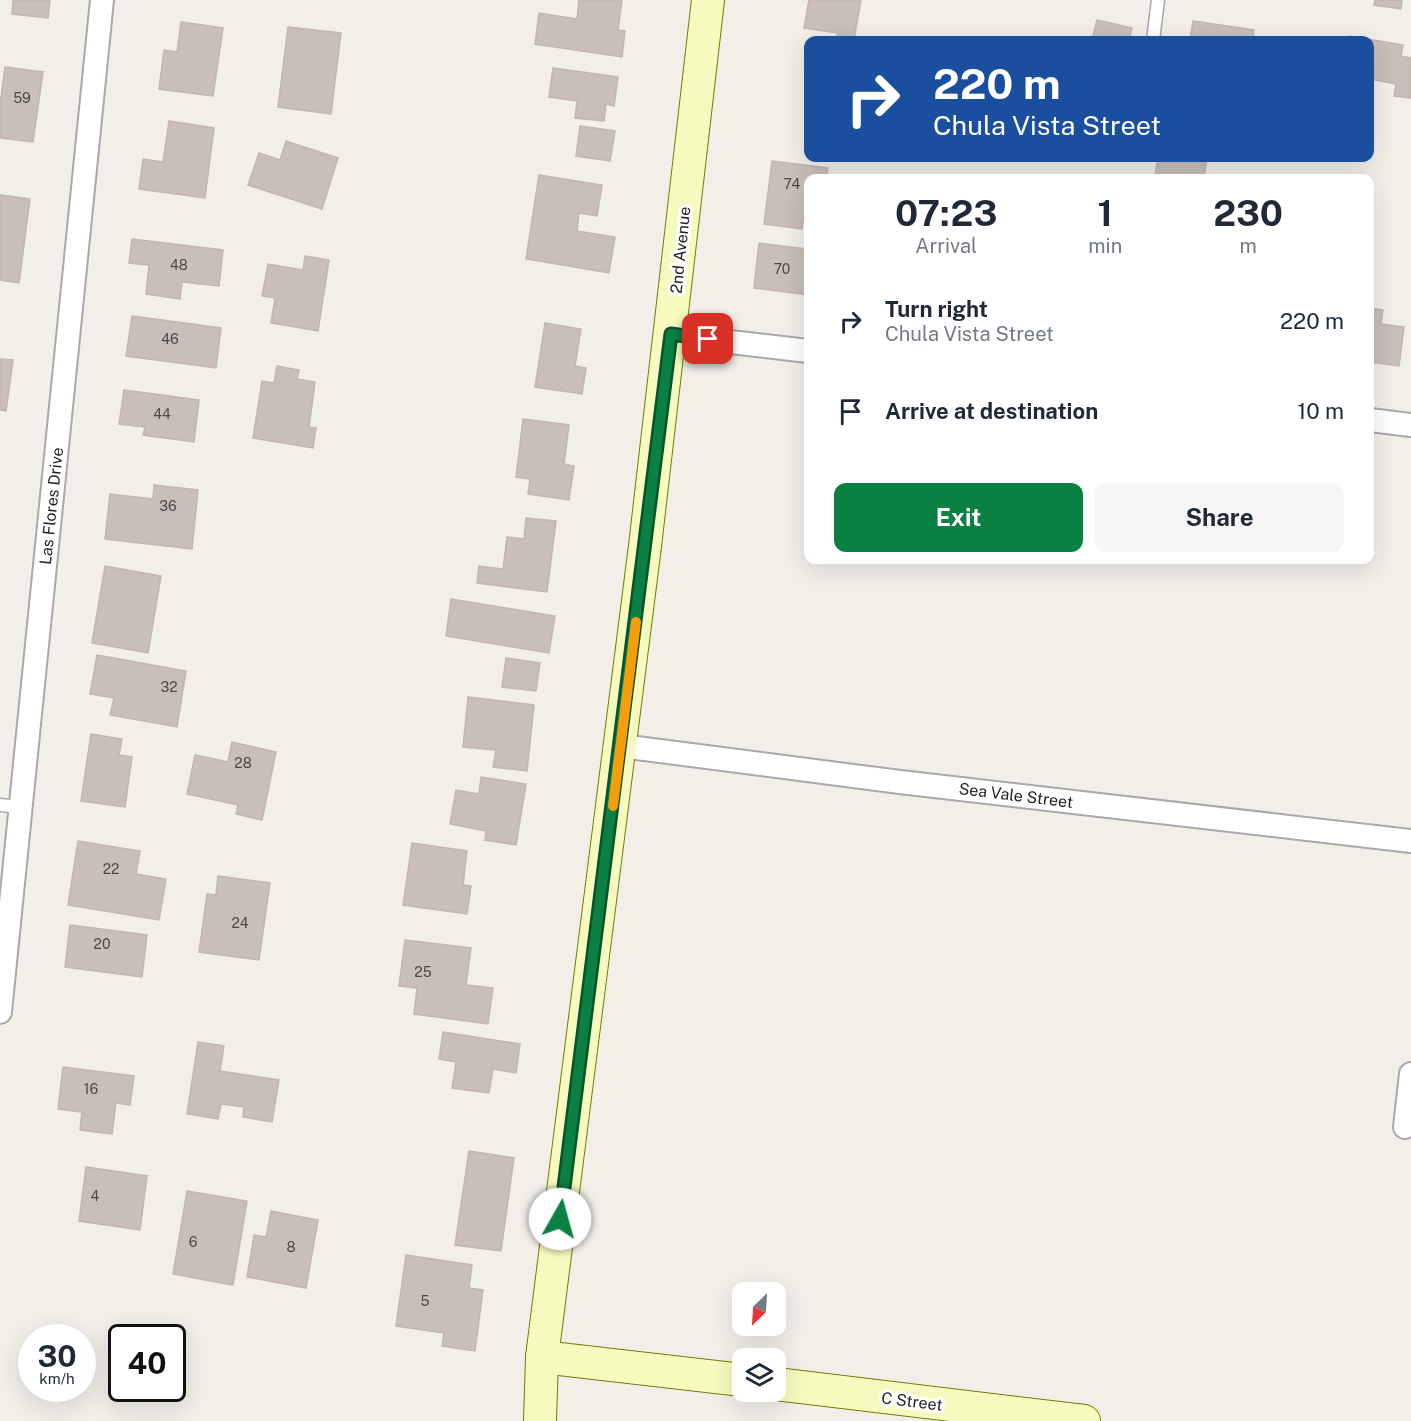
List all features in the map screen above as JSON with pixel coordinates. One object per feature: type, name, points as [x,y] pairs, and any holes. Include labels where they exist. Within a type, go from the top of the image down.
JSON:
[{"type":"street","name":"Las Flores Drive","points":[[0,1012],[10,806],[102,0]]},
{"type":"street","name":"2nd Avenue","points":[[540,1421],[542,1358],[621,746],[671,334],[708,0]]},
{"type":"street","points":[[671,334],[804,351]]},
{"type":"street","points":[[1374,420],[1411,425]]},
{"type":"street","name":"Sea Vale Street","points":[[621,746],[911,783],[1411,841]]},
{"type":"street","points":[[1405,1127],[1411,1074]]},
{"type":"street","points":[[542,1358],[732,1379]]},
{"type":"street","name":"C Street","points":[[786,1385],[1084,1421]]},
{"type":"lane","points":[[1154,36],[1158,0]]},
{"type":"building","points":[[13,0],[50,0],[48,18],[12,14]]},
{"type":"building","points":[[579,0],[622,0],[618,30],[625,31],[622,57],[535,44],[539,13],[577,19]]},
{"type":"building","points":[[809,0],[861,0],[855,36],[837,36],[838,33],[804,28]]},
{"type":"building","points":[[1375,0],[1402,0],[1401,9],[1374,5]]},
{"type":"building","points":[[1097,20],[1132,28],[1130,36],[1093,36]]},
{"type":"building","points":[[1193,21],[1254,30],[1253,36],[1191,36]]},
{"type":"building","points":[[181,22],[223,28],[213,96],[159,89],[164,50],[177,52]]},
{"type":"building","points":[[288,27],[341,33],[331,114],[278,107]]},
{"type":"building","points":[[1374,40],[1403,45],[1401,56],[1411,58],[1411,98],[1394,96],[1396,84],[1374,80]]},
{"type":"building","points":[[5,67],[43,72],[33,142],[0,138],[0,105]]},
{"type":"building","points":[[553,68],[618,77],[614,106],[606,104],[604,121],[575,118],[577,101],[549,97]]},
{"type":"building","points":[[169,121],[214,128],[205,198],[139,189],[143,159],[163,162]]},
{"type":"building","points":[[580,126],[615,131],[610,161],[576,156]]},
{"type":"building","points":[[286,141],[338,158],[322,209],[248,185],[259,153],[280,160]]},
{"type":"building","points":[[772,161],[828,168],[827,174],[804,174],[802,229],[764,224]]},
{"type":"building","points":[[1157,162],[1206,162],[1205,174],[1155,174]]},
{"type":"building","points":[[539,175],[602,185],[597,216],[579,213],[577,231],[615,237],[609,273],[526,259]]},
{"type":"building","points":[[0,195],[30,199],[19,283],[0,280]]},
{"type":"building","points":[[132,239],[223,250],[219,286],[182,282],[180,299],[146,294],[149,265],[129,263]]},
{"type":"building","points":[[759,243],[804,249],[804,294],[754,288]]},
{"type":"building","points":[[305,256],[329,260],[318,331],[271,323],[275,298],[262,296],[268,264],[303,270]]},
{"type":"building","points":[[1374,309],[1383,310],[1381,324],[1404,327],[1399,366],[1374,363]]},
{"type":"building","points":[[132,316],[221,328],[216,368],[126,356]]},
{"type":"building","points":[[545,323],[581,329],[575,366],[586,368],[582,394],[535,387]]},
{"type":"building","points":[[0,359],[13,360],[6,411],[0,410]]},
{"type":"building","points":[[277,366],[299,370],[297,379],[315,382],[309,427],[316,428],[313,448],[253,438],[262,381],[274,383]]},
{"type":"building","points":[[124,390],[199,400],[194,442],[143,435],[145,427],[119,424]]},
{"type":"building","points":[[523,419],[569,425],[564,464],[574,466],[569,500],[528,494],[530,479],[516,477]]},
{"type":"building","points":[[154,485],[198,490],[192,549],[105,539],[110,494],[153,499]]},
{"type":"building","points":[[526,518],[556,521],[547,592],[477,583],[479,566],[503,569],[507,537],[524,539]]},
{"type":"building","points":[[105,566],[161,576],[148,653],[92,643]]},
{"type":"building","points":[[451,599],[555,616],[549,653],[446,636]]},
{"type":"building","points":[[97,655],[186,671],[177,727],[110,715],[114,698],[90,694]]},
{"type":"building","points":[[506,658],[540,663],[536,691],[502,687]]},
{"type":"building","points":[[468,697],[534,705],[527,771],[493,767],[496,750],[463,747]]},
{"type":"building","points":[[91,734],[122,739],[119,755],[132,757],[125,807],[81,801]]},
{"type":"building","points":[[232,742],[276,752],[262,820],[236,814],[238,805],[187,794],[195,755],[228,762]]},
{"type":"building","points":[[481,777],[526,784],[516,845],[485,840],[486,831],[450,824],[456,790],[479,794]]},
{"type":"building","points":[[78,841],[140,851],[136,874],[166,879],[159,920],[68,905]]},
{"type":"building","points":[[412,843],[467,851],[463,885],[471,886],[467,914],[403,905]]},
{"type":"building","points":[[218,876],[270,883],[259,960],[199,952],[207,894],[216,895]]},
{"type":"building","points":[[70,925],[147,935],[142,977],[65,967]]},
{"type":"building","points":[[405,940],[471,948],[466,985],[493,988],[488,1024],[414,1014],[417,988],[399,986]]},
{"type":"building","points":[[443,1032],[520,1044],[516,1073],[493,1069],[489,1093],[452,1088],[456,1062],[439,1059]]},
{"type":"building","points":[[198,1042],[224,1046],[220,1071],[279,1080],[272,1122],[243,1117],[244,1107],[221,1104],[218,1119],[187,1114]]},
{"type":"building","points":[[63,1067],[134,1076],[130,1105],[116,1103],[112,1134],[80,1130],[82,1112],[58,1109]]},
{"type":"building","points":[[469,1151],[514,1158],[501,1251],[455,1245]]},
{"type":"building","points":[[86,1167],[147,1176],[140,1230],[79,1221]]},
{"type":"building","points":[[187,1191],[247,1201],[233,1285],[173,1274]]},
{"type":"building","points":[[271,1211],[318,1220],[306,1288],[247,1277],[254,1235],[266,1237]]},
{"type":"building","points":[[406,1255],[472,1265],[469,1288],[483,1290],[475,1351],[442,1346],[444,1333],[396,1326]]},
{"type":"slow traffic","points":[[613,806],[636,622]]},
{"type":"route","points":[[560,1219],[671,334],[708,339]]}]
